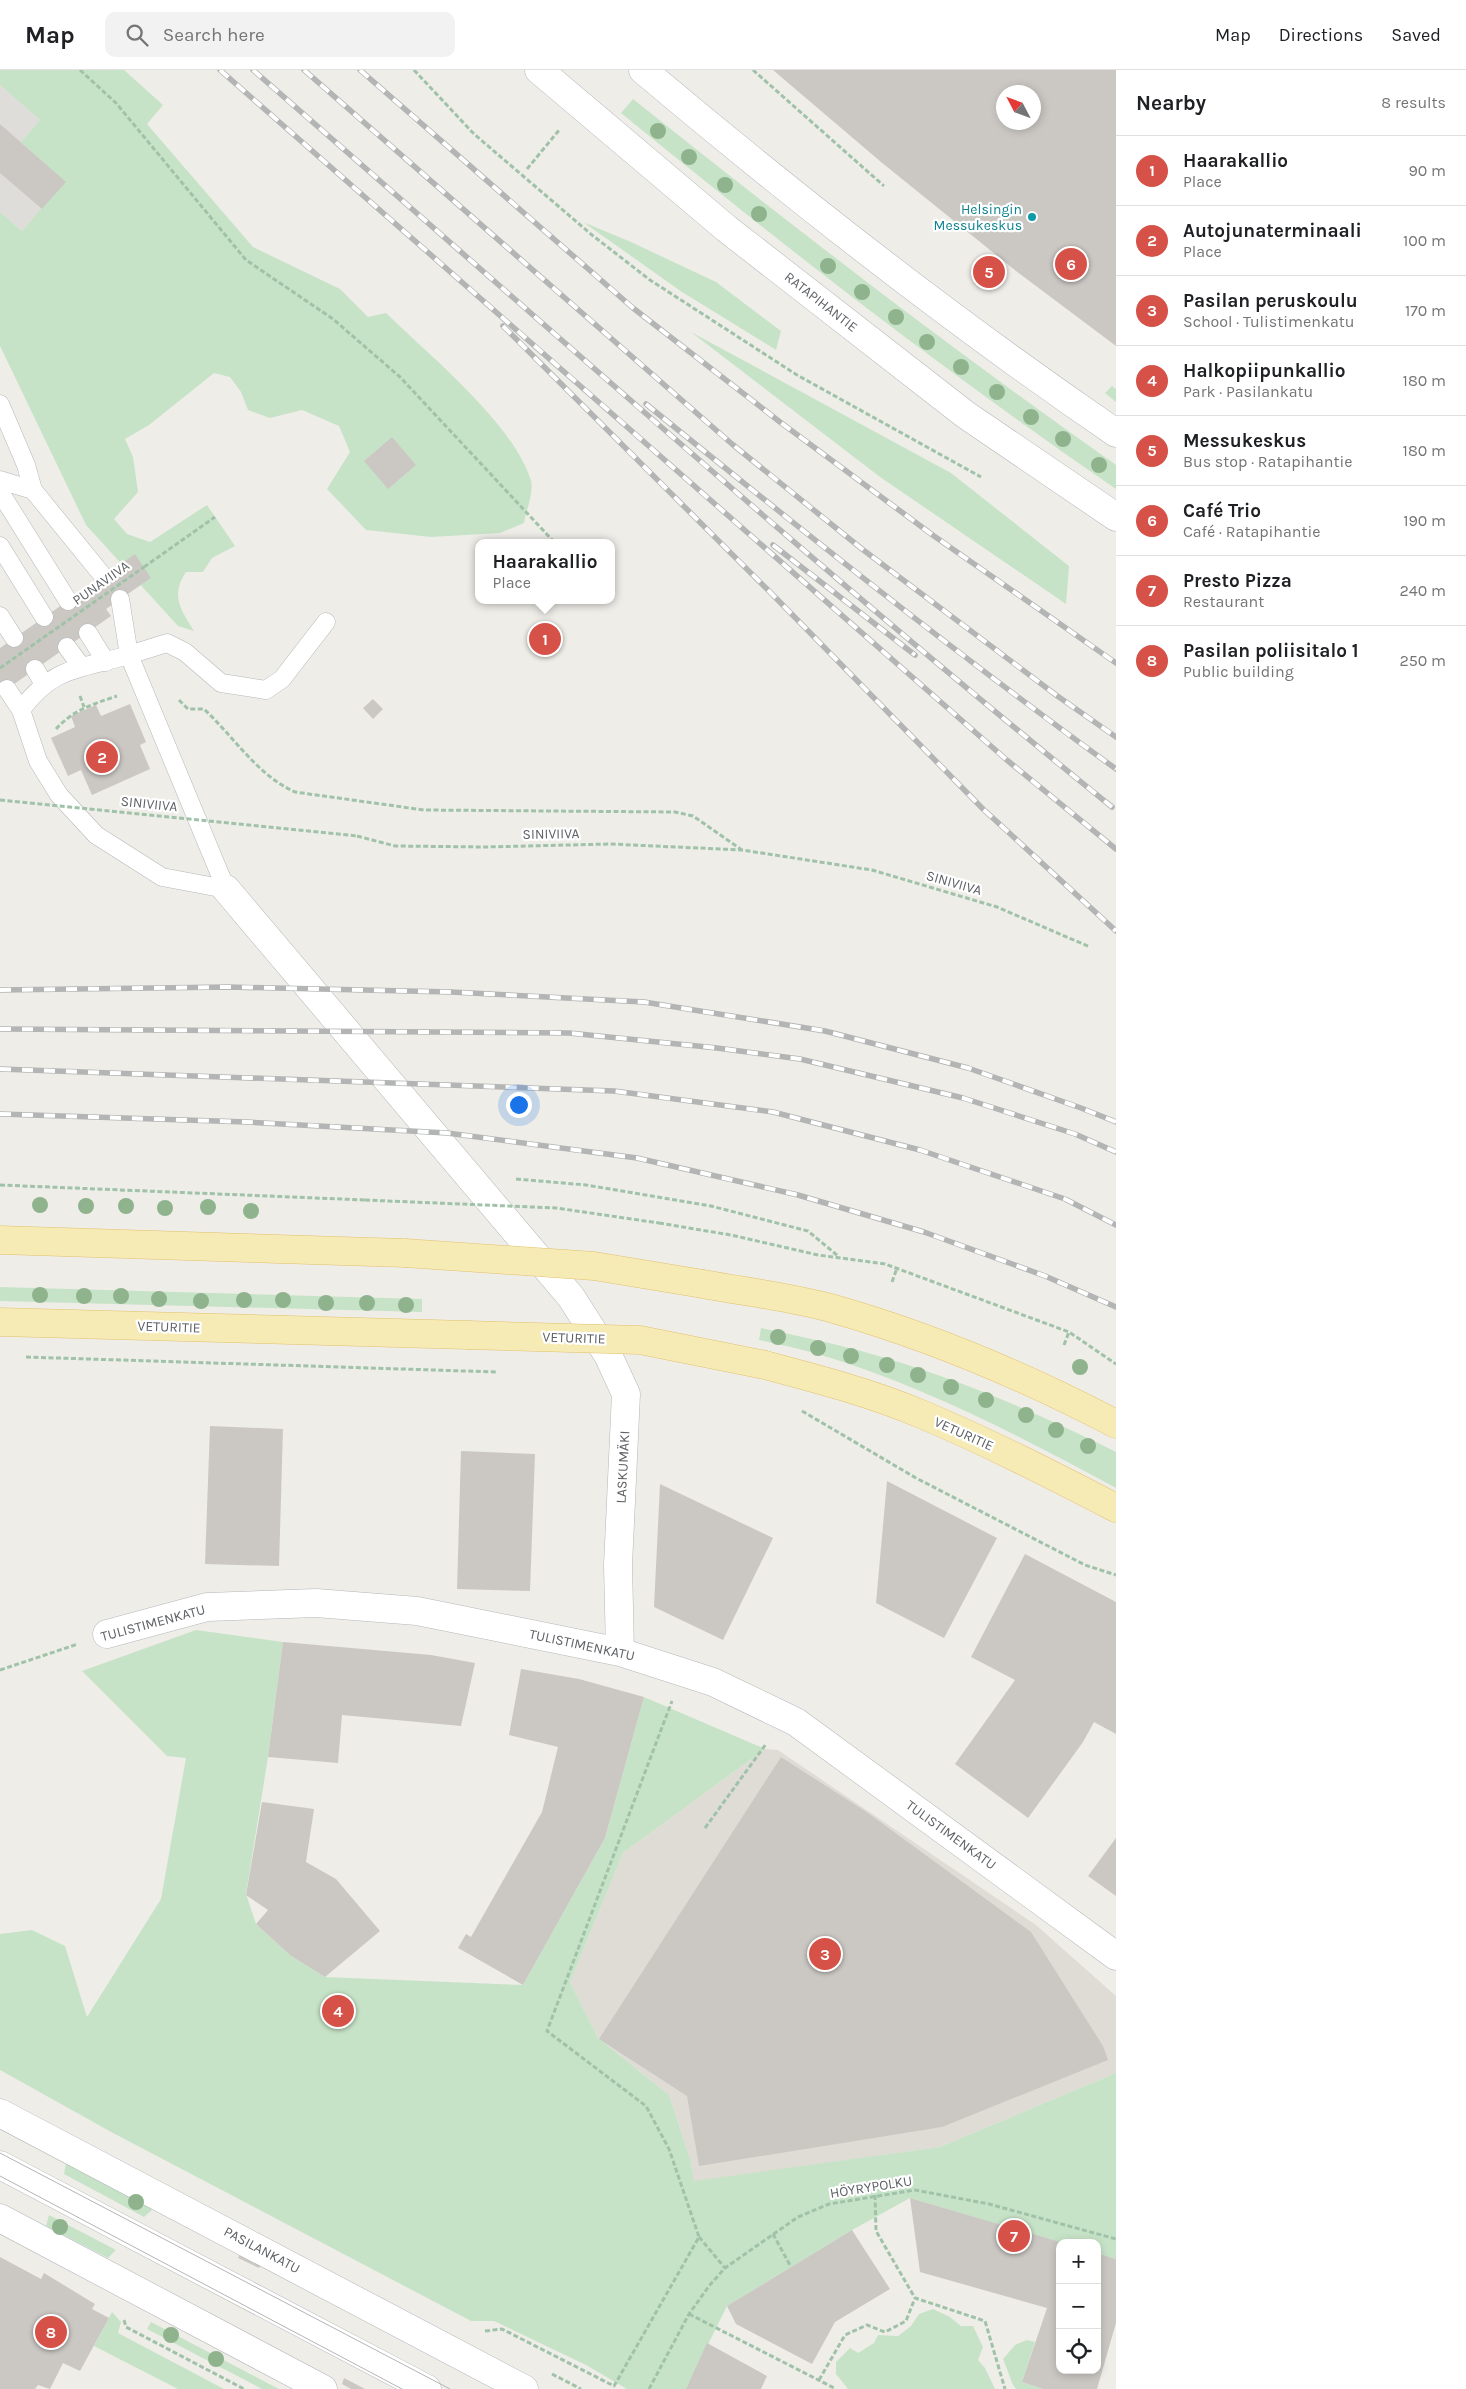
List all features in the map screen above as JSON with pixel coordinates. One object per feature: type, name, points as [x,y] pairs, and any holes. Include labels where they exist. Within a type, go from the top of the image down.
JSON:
[{"type":"main road","points":[[0,1240],[405,1253],[594,1266],[703,1284],[832,1309],[910,1332],[994,1366],[1116,1424]]},
{"type":"main road","name":"VETURITIE","points":[[0,1322],[640,1340],[765,1365],[842,1385],[920,1413],[1034,1465],[1116,1508]]},
{"type":"street","name":"RATAPIHANTIE","points":[[539,70],[727,229],[943,397],[1116,517]]},
{"type":"street","points":[[643,70],[763,172],[1004,355],[1116,433]]},
{"type":"street","name":"LASKUMÄKI","points":[[226,889],[571,1297],[608,1355],[626,1394],[618,1565],[620,1652]]},
{"type":"street","name":"TULISTIMENKATU","points":[[107,1634],[207,1607],[316,1603],[417,1612],[620,1652],[713,1682],[796,1722],[1116,1956]]},
{"type":"street","name":"PASILANKATU","points":[[0,2112],[524,2389]]},
{"type":"street","points":[[0,2165],[427,2389]]},
{"type":"street","points":[[0,2218],[323,2389]]},
{"type":"lane","points":[[0,404],[26,465],[33,490],[104,576]]},
{"type":"lane","points":[[0,480],[33,490]]},
{"type":"lane","points":[[0,492],[68,601]]},
{"type":"lane","points":[[0,546],[44,617]]},
{"type":"lane","points":[[120,599],[129,655],[226,889]]},
{"type":"lane","points":[[0,616],[14,638]]},
{"type":"lane","points":[[21,710],[39,677],[81,666],[106,662],[167,643],[185,652],[221,683],[266,690],[282,680],[326,622]]},
{"type":"lane","points":[[88,633],[106,662]]},
{"type":"lane","points":[[66,647],[81,666]]},
{"type":"lane","points":[[7,688],[21,710],[38,761],[59,795],[96,835],[162,877],[226,889]]},
{"type":"path","points":[[80,70],[116,103],[246,260],[333,319],[400,377],[551,539]]},
{"type":"path","points":[[414,70],[474,134],[592,235],[650,280],[796,375],[981,477]]},
{"type":"path","points":[[753,70],[884,186]]},
{"type":"path","points":[[527,169],[561,127]]},
{"type":"path","name":"PUNAVIIVA","points":[[0,668],[215,517]]},
{"type":"path","points":[[38,761],[49,736],[66,718],[84,707],[142,688],[168,688],[188,709],[204,709],[265,773],[278,784],[295,792],[424,810],[675,812],[693,816],[742,850]]},
{"type":"path","name":"SINIVIIVA","points":[[0,800],[357,836],[395,846],[485,847],[610,844],[742,850],[872,870],[997,907],[1090,947]]},
{"type":"path","points":[[516,1179],[586,1185],[711,1206],[808,1232],[839,1256]]},
{"type":"path","points":[[0,1185],[556,1208],[659,1223],[730,1235],[818,1255],[874,1261],[897,1268],[1069,1332],[1116,1364]]},
{"type":"path","points":[[892,1282],[897,1268]]},
{"type":"path","points":[[1064,1345],[1069,1332]]},
{"type":"path","points":[[20,1357],[496,1372]]},
{"type":"path","points":[[802,1411],[916,1478],[1085,1565],[1116,1575]]},
{"type":"path","name":"TULISTIMENKATU","points":[[0,1670],[107,1634]]},
{"type":"path","points":[[682,1672],[547,2031],[646,2106],[669,2149],[699,2237],[725,2268]]},
{"type":"path","points":[[664,1698],[681,1704]]},
{"type":"path","points":[[705,1828],[771,1737]]},
{"type":"path","name":"HÖYRYPOLKU","points":[[649,2389],[689,2314],[709,2286],[725,2268],[798,2217],[829,2204],[915,2190],[989,2204],[1116,2240]]},
{"type":"path","points":[[875,2195],[876,2231],[915,2298],[985,2321],[1005,2389]]},
{"type":"path","points":[[773,2234],[791,2267]]},
{"type":"path","points":[[482,2331],[502,2329],[614,2386],[699,2237]]},
{"type":"path","points":[[818,2380],[845,2335],[867,2325],[885,2332],[906,2320],[915,2298]]},
{"type":"path","points":[[689,2314],[836,2389]]},
{"type":"shaded area","points":[[0,85],[40,120],[21,142],[66,182],[22,231],[0,212]]},
{"type":"shaded area","points":[[765,1749],[778,1750],[1036,1925],[1116,1996],[1116,2073],[940,2147],[694,2182],[691,2162],[669,2095],[598,2038],[570,1982],[623,1853]]},
{"type":"green space","points":[[0,70],[124,70],[163,105],[147,124],[253,247],[340,289],[368,317],[386,313],[446,369],[489,414],[508,437],[522,459],[531,481],[531,496],[524,523],[500,533],[431,537],[366,530],[327,489],[350,452],[339,426],[302,410],[270,418],[248,410],[241,392],[230,377],[214,373],[149,425],[125,439],[133,457],[138,492],[114,519],[127,534],[150,542],[207,505],[235,546],[212,558],[203,572],[186,572],[181,581],[178,596],[179,603],[194,631],[178,626],[86,525],[0,346],[0,212],[22,231],[65,182],[21,142],[40,120],[0,85]]},
{"type":"green space","points":[[633,99],[872,286],[993,377],[1116,465],[1116,489],[926,353],[681,162],[621,113]]},
{"type":"green space","points":[[583,222],[631,242],[716,282],[781,331],[776,350],[682,292]]},
{"type":"green space","points":[[691,332],[951,473],[1069,566],[1066,604],[880,477]]},
{"type":"green space","points":[[1112,386],[1116,389],[1116,402],[1105,393]]},
{"type":"green space","points":[[0,1287],[422,1299],[422,1312],[0,1301]]},
{"type":"green space","points":[[761,1328],[861,1351],[927,1371],[1023,1408],[1116,1452],[1116,1488],[970,1413],[894,1380],[811,1352],[759,1340]]},
{"type":"green space","points":[[196,1630],[283,1642],[268,1757],[246,1894],[256,1924],[291,1956],[325,1977],[523,1985],[605,1838],[644,1697],[765,1749],[623,1853],[570,1982],[598,2038],[669,2095],[691,2162],[694,2181],[940,2147],[1116,2073],[1116,2259],[1101,2254],[1101,2239],[1056,2239],[1056,2241],[910,2198],[852,2230],[727,2306],[686,2389],[627,2389],[586,2365],[494,2321],[471,2321],[113,2133],[0,2070],[0,1934],[32,1930],[65,1946],[87,2017],[161,1899],[186,1758],[167,1756],[82,1671]]},
{"type":"green space","points":[[66,2163],[153,2209],[144,2217],[64,2174]]},
{"type":"green space","points":[[49,2215],[116,2250],[108,2258],[46,2226]]},
{"type":"green space","points":[[933,2309],[950,2317],[961,2326],[973,2326],[983,2347],[978,2360],[985,2368],[995,2389],[848,2389],[836,2374],[836,2362],[850,2348],[858,2353],[874,2343],[878,2335],[898,2336],[911,2326],[919,2314]]},
{"type":"green space","points":[[112,2312],[121,2322],[118,2333],[224,2389],[178,2389],[94,2346]]},
{"type":"green space","points":[[151,2322],[279,2389],[262,2389],[147,2329]]},
{"type":"green space","points":[[1027,2340],[1035,2342],[1022,2382],[1043,2389],[1016,2389],[1003,2359],[1015,2345]]},
{"type":"building","name":"Helsingin Messukeskus","points":[[773,70],[1116,70],[1116,346],[1016,271],[881,162]]},
{"type":"building","points":[[0,124],[66,182],[42,209],[0,173]]},
{"type":"building","points":[[392,437],[416,465],[388,489],[364,461]]},
{"type":"building","points":[[135,554],[151,578],[106,609],[111,616],[0,694],[0,648]]},
{"type":"building","points":[[373,699],[383,709],[373,719],[363,708]]},
{"type":"building","points":[[130,704],[146,742],[140,745],[150,769],[92,795],[81,770],[68,776],[51,738],[75,727],[71,716],[96,705],[101,716]]},
{"type":"building","points":[[210,1426],[283,1429],[279,1566],[205,1564]]},
{"type":"building","points":[[461,1451],[535,1454],[530,1591],[457,1589]]},
{"type":"building","points":[[887,1481],[997,1538],[944,1638],[876,1603]]},
{"type":"building","points":[[660,1484],[773,1538],[723,1640],[654,1607]]},
{"type":"building","points":[[1025,1554],[1116,1602],[1116,1734],[1094,1722],[1083,1742],[1028,1818],[955,1764],[1015,1680],[971,1657]]},
{"type":"building","points":[[283,1642],[431,1655],[475,1663],[461,1726],[342,1715],[338,1763],[268,1757]]},
{"type":"building","points":[[521,1669],[579,1679],[644,1697],[605,1838],[523,1985],[458,1948],[466,1934],[471,1937],[542,1812],[558,1747],[509,1735]]},
{"type":"building","points":[[781,1757],[868,1813],[1031,1932],[1103,2046],[1108,2060],[942,2127],[699,2166],[687,2096],[599,2039]]},
{"type":"building","points":[[262,1802],[314,1809],[306,1862],[336,1879],[380,1931],[325,1977],[291,1956],[256,1924],[268,1910],[246,1895]]},
{"type":"building","points":[[1116,1838],[1116,1896],[1088,1876]]},
{"type":"building","points":[[910,2198],[1056,2241],[1056,2374],[1101,2374],[1101,2254],[1116,2259],[1116,2323],[1097,2389],[1043,2389],[1022,2382],[1047,2308],[920,2272]]},
{"type":"building","points":[[852,2230],[890,2289],[835,2322],[812,2364],[736,2324],[727,2306]]},
{"type":"building","points":[[241,2252],[262,2263],[259,2268],[238,2258]]},
{"type":"building","points":[[0,2257],[41,2279],[44,2273],[95,2304],[92,2309],[109,2318],[80,2371],[63,2363],[50,2389],[38,2385],[35,2389],[0,2389]]},
{"type":"building","points":[[707,2343],[767,2376],[761,2389],[686,2389]]},
{"type":"building","points":[[344,2378],[365,2389],[351,2389],[342,2384]]},
{"type":"tram line","points":[[0,2153],[450,2389]]},
{"type":"tram line","points":[[0,2176],[402,2389]]},
{"type":"railway","points":[[220,70],[1008,761],[1116,849]]},
{"type":"railway","points":[[253,70],[786,535],[1112,807]]},
{"type":"railway","points":[[304,70],[732,444],[862,549],[1056,695],[1116,737]]},
{"type":"railway","points":[[360,70],[633,308],[780,422],[934,536],[1116,663]]},
{"type":"railway","points":[[503,326],[770,592],[983,809],[1116,931]]},
{"type":"railway","points":[[646,404],[878,590],[996,681],[1116,769]]},
{"type":"railway","points":[[773,545],[915,655]]},
{"type":"railway","points":[[0,990],[228,987],[451,992],[644,1002],[825,1031],[968,1068],[1116,1122]]},
{"type":"railway","points":[[0,1029],[569,1033],[717,1048],[800,1059],[963,1098],[1075,1134],[1116,1152]]},
{"type":"railway","points":[[0,1069],[614,1091],[773,1112],[920,1150],[1065,1199],[1116,1225]]},
{"type":"railway","points":[[0,1114],[247,1122],[447,1133],[637,1158],[798,1195],[924,1232],[1045,1276],[1116,1307]]},
{"type":"place","name":"Helsingin Messukeskus","points":[[1032,217]]},
{"type":"place","name":"Café Trio","points":[[1071,264]]},
{"type":"place","name":"Messukeskus","points":[[989,272]]},
{"type":"place","name":"Haarakallio","points":[[545,639]]},
{"type":"place","name":"Autojunaterminaali","points":[[102,757]]},
{"type":"place","name":"Pasilan peruskoulu","points":[[825,1954]]},
{"type":"place","name":"Halkopiipunkallio","points":[[338,2011]]},
{"type":"place","name":"Presto Pizza","points":[[1014,2236]]},
{"type":"place","name":"Pasilan poliisitalo 1","points":[[51,2332]]}]
